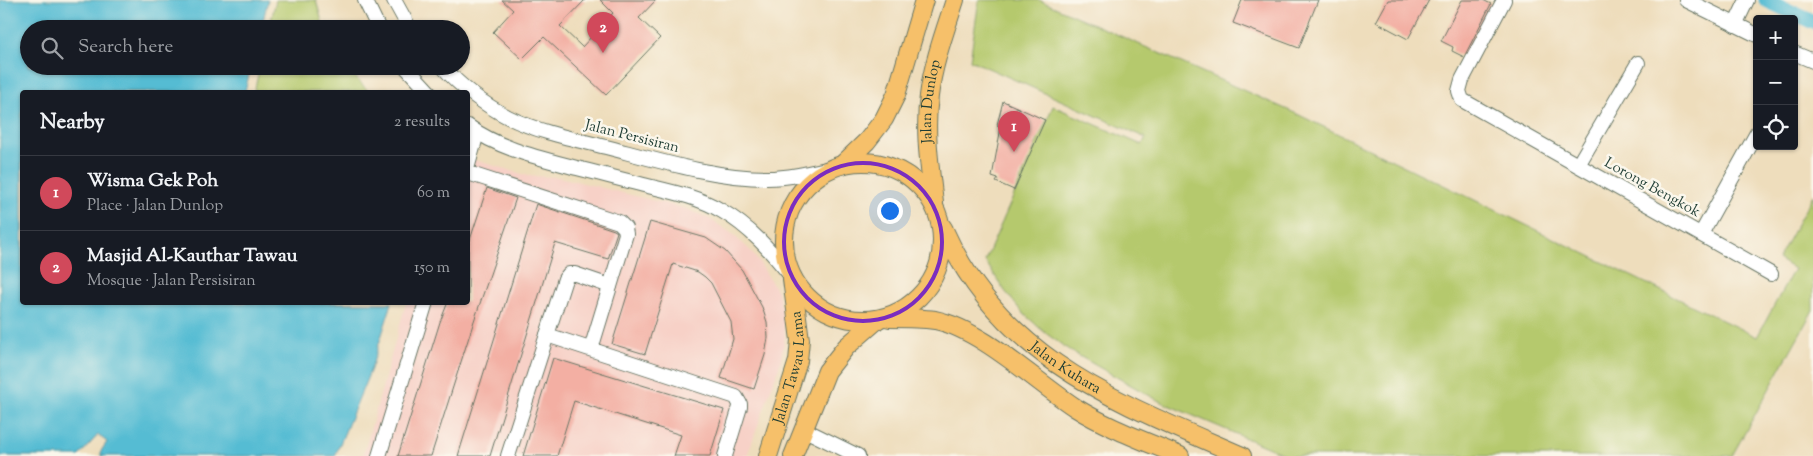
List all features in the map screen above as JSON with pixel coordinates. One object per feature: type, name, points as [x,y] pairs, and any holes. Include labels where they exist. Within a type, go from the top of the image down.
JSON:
[{"type":"main road","name":"Jalan Dunlop","points":[[838,166],[867,141],[884,119],[896,95],[924,0]]},
{"type":"main road","name":"Jalan Dunlop","points":[[937,212],[927,139],[929,96],[939,52],[955,0]]},
{"type":"main road","points":[[864,162],[886,165],[899,171],[922,188],[937,212],[943,243],[938,268],[926,290],[908,307],[882,319],[851,320],[827,312],[806,297],[792,276],[784,251],[786,224],[796,200],[812,181],[838,166],[864,162]]},
{"type":"main road","name":"Jalan Kuhara","points":[[937,212],[951,245],[982,295],[1016,331],[1044,355],[1089,386],[1125,405],[1242,456]]},
{"type":"main road","name":"Jalan Tawau Lama","points":[[768,456],[798,361],[800,340],[792,276]]},
{"type":"main road","name":"Jalan Kuhara","points":[[882,319],[936,321],[959,328],[978,338],[1076,408],[1102,422],[1180,456]]},
{"type":"main road","name":"Jalan Tawau Lama","points":[[793,456],[827,371],[846,347],[882,319]]},
{"type":"street","points":[[365,0],[375,20]]},
{"type":"street","points":[[394,0],[405,20]]},
{"type":"street","name":"Lorong Bengkok","points":[[1504,0],[1462,80],[1459,91],[1462,100],[1772,274]]},
{"type":"street","points":[[1686,0],[1753,33]]},
{"type":"street","points":[[1735,25],[1746,0]]},
{"type":"street","points":[[1578,165],[1638,63]]},
{"type":"street","points":[[413,75],[427,90]]},
{"type":"street","name":"Jalan Persisiran","points":[[452,75],[468,90]]},
{"type":"street","name":"Jalan Persisiran","points":[[470,92],[491,108],[509,118],[555,134],[714,172],[768,178],[795,176],[838,166]]},
{"type":"street","points":[[470,148],[472,130],[508,147],[545,159],[703,201],[722,211],[752,233],[792,276]]},
{"type":"street","points":[[1701,234],[1753,141]]},
{"type":"street","points":[[470,174],[623,225],[626,234],[590,349]]},
{"type":"street","points":[[508,456],[565,279],[569,274],[575,274],[610,286]]},
{"type":"street","points":[[380,456],[425,305]]},
{"type":"street","points":[[547,335],[736,398],[740,408],[725,456]]},
{"type":"street","points":[[803,429],[858,456]]},
{"type":"highlighted area","points":[[864,162],[905,174],[922,188],[939,218],[943,243],[938,268],[926,290],[908,307],[877,320],[851,320],[827,313],[806,297],[791,276],[784,251],[786,225],[796,200],[812,181],[835,167]]},
{"type":"shaded area","points":[[470,159],[529,176],[559,177],[687,209],[708,218],[730,232],[750,250],[778,293],[783,314],[785,337],[780,364],[747,456],[363,456],[405,305],[470,305]]},
{"type":"green space","points":[[276,0],[316,0],[322,20],[271,20]]},
{"type":"green space","points":[[979,0],[1039,0],[1297,114],[1757,337],[1794,269],[1778,259],[1813,195],[1813,310],[1732,456],[1288,456],[1161,402],[1072,352],[1044,332],[1021,311],[1005,291],[985,261],[1053,106],[1142,145],[1146,138],[970,60]]},
{"type":"green space","points":[[258,75],[353,75],[367,90],[254,90]]},
{"type":"water","points":[[0,0],[268,0],[263,20],[20,20],[20,75],[249,75],[245,90],[20,90],[20,305],[391,305],[371,369],[335,456],[101,456],[101,451],[107,442],[98,435],[79,456],[0,456]]},
{"type":"building","points":[[502,0],[585,0],[560,26],[582,47],[613,13],[600,0],[656,0],[639,18],[660,38],[606,95],[544,37],[522,59],[493,32],[513,10]]},
{"type":"building","points":[[1242,0],[1318,0],[1299,48],[1233,23]]},
{"type":"building","points":[[1388,0],[1429,0],[1408,39],[1376,22]]},
{"type":"building","points":[[1462,0],[1483,0],[1491,4],[1464,57],[1452,51],[1453,47],[1441,41]]},
{"type":"building","points":[[1003,101],[1045,120],[1014,190],[996,182],[998,179],[992,177],[1001,127],[997,125]]},
{"type":"building","points":[[487,188],[516,198],[431,456],[398,456],[447,305],[470,305],[470,240]]},
{"type":"building","points":[[536,204],[617,232],[608,259],[555,243],[490,456],[458,456]]},
{"type":"building","points":[[650,222],[706,238],[725,251],[742,270],[762,307],[767,322],[768,338],[765,355],[754,389],[721,378],[733,339],[731,322],[711,283],[705,277],[698,272],[673,264],[645,354],[612,344]]},
{"type":"building","points":[[553,358],[724,410],[710,456],[674,456],[681,435],[574,401],[557,456],[523,456]]},
{"type":"waterway","points":[[1766,0],[1813,22]]},
{"type":"place","name":"Masjid Al-Kauthar Tawau","points":[[603,53]]},
{"type":"place","name":"Wisma Gek Poh","points":[[1014,152]]}]
